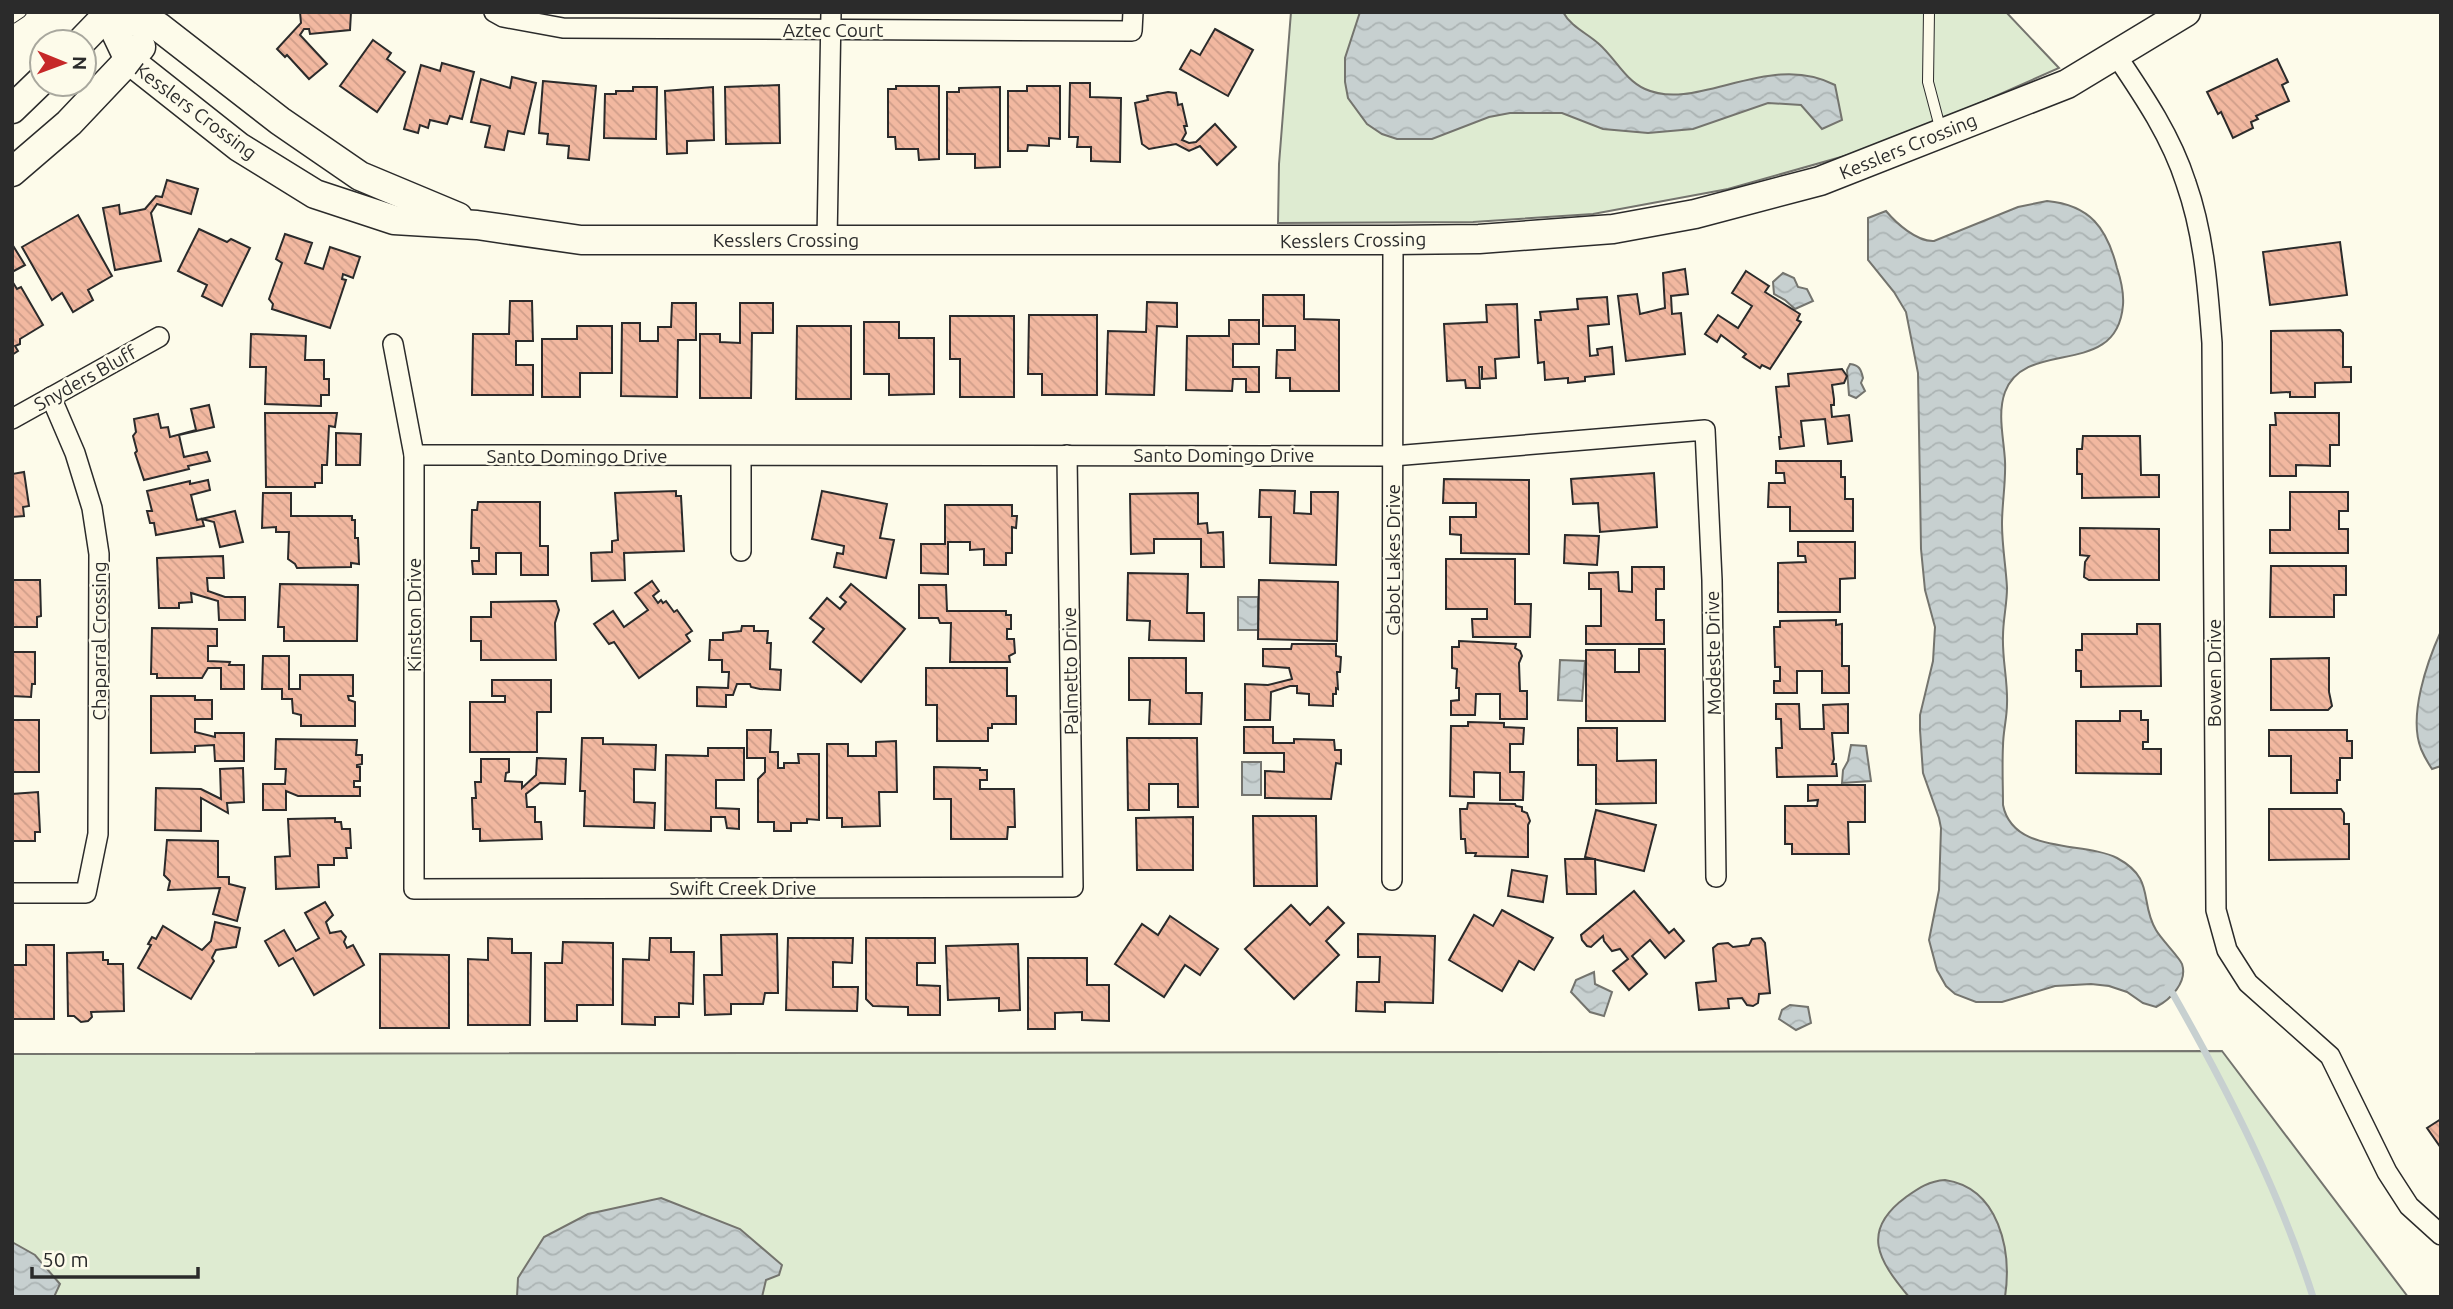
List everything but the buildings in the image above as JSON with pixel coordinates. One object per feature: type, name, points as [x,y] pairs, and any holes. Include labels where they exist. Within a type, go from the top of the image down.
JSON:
[{"type":"street","name":"Aztec Court","points":[[494,12],[503,17],[563,28],[831,21],[1132,22]]},
{"type":"street","name":"Kesslers Crossing","points":[[107,13],[129,60],[239,147],[315,194],[394,219],[477,225],[581,240],[827,241],[1479,239],[1613,229],[1695,214],[1820,181],[2067,84],[2186,12]]},
{"type":"street","points":[[94,28],[107,13]]},
{"type":"street","name":"Kesslers Crossing","points":[[107,13],[164,20],[280,121],[360,176],[477,225]]},
{"type":"street","points":[[12,172],[69,123],[164,20]]},
{"type":"street","points":[[827,241],[831,21]]},
{"type":"street","name":"Bowen Drive","points":[[2116,55],[2151,106],[2186,182],[2206,266],[2212,343],[2216,909],[2224,940],[2227,950],[2248,983],[2330,1056],[2387,1172],[2409,1206],[2441,1235]]},
{"type":"street","points":[[12,109],[28,94]]},
{"type":"street","name":"Cabot Lakes Drive","points":[[1392,880],[1393,240]]},
{"type":"street","name":"Snyders Bluff","points":[[12,419],[159,337]]},
{"type":"street","name":"Kinston Drive","points":[[393,344],[414,455],[414,889]]},
{"type":"street","name":"Chaparral Crossing","points":[[12,893],[86,892],[98,834],[99,554],[92,508],[75,453],[51,397]]},
{"type":"street","name":"Santo Domingo Drive","points":[[414,455],[1393,456],[1705,430]]},
{"type":"street","name":"Modeste Drive","points":[[1705,430],[1712,580],[1716,877]]},
{"type":"street","name":"Palmetto Drive","points":[[1067,454],[1073,887]]},
{"type":"street","points":[[741,456],[741,551]]},
{"type":"street","name":"Swift Creek Drive","points":[[414,889],[1073,887]]},
{"type":"lane","points":[[12,18],[21,12]]},
{"type":"lane","points":[[1929,12],[1928,82],[1941,132]]},
{"type":"green space","points":[[1291,12],[2006,12],[2059,68],[1887,144],[1728,189],[1593,214],[1473,222],[1278,223],[1279,164]]},
{"type":"green space","points":[[2222,1051],[2408,1297],[12,1297],[12,1054]]},
{"type":"water","points":[[1360,12],[1563,12],[1575,26],[1605,50],[1632,80],[1645,89],[1665,94],[1687,94],[1760,77],[1785,74],[1810,76],[1835,85],[1842,120],[1822,129],[1801,105],[1768,103],[1693,129],[1648,133],[1603,129],[1562,113],[1510,113],[1489,117],[1432,139],[1397,139],[1382,134],[1367,124],[1348,98],[1345,58]]},
{"type":"water","points":[[2047,201],[2062,203],[2085,213],[2102,230],[2120,277],[2123,305],[2117,328],[2105,342],[2089,351],[2031,366],[2016,376],[2003,400],[2001,418],[2005,469],[2002,532],[2007,588],[2003,653],[2007,709],[2003,741],[2003,805],[2009,821],[2020,832],[2051,844],[2117,858],[2137,874],[2145,891],[2151,920],[2158,934],[2181,961],[2183,971],[2176,990],[2156,1007],[2143,1003],[2127,992],[2091,984],[2055,986],[2002,1002],[1976,1002],[1955,994],[1946,986],[1937,970],[1929,940],[1939,890],[1941,828],[1923,773],[1920,730],[1920,715],[1933,661],[1935,627],[1925,590],[1921,549],[1918,373],[1906,312],[1894,292],[1868,260],[1868,218],[1886,211],[1914,235],[1934,241],[2018,207]]},
{"type":"water","points":[[1783,273],[1794,278],[1798,287],[1807,289],[1813,301],[1795,309],[1774,294],[1773,282]]},
{"type":"water","points":[[1850,364],[1859,368],[1863,378],[1861,383],[1865,391],[1856,398],[1849,395],[1847,370]]},
{"type":"water","points":[[1238,597],[1258,597],[1258,630],[1238,630]]},
{"type":"water","points":[[2441,631],[2441,766],[2432,769],[2421,749],[2418,736],[2418,705],[2425,673]]},
{"type":"water","points":[[1560,660],[1585,661],[1582,701],[1558,700]]},
{"type":"water","points":[[1851,745],[1866,746],[1871,781],[1842,783]]},
{"type":"water","points":[[1242,762],[1261,762],[1261,795],[1242,795]]},
{"type":"water","points":[[1594,972],[1595,984],[1612,992],[1604,1016],[1590,1012],[1571,992],[1576,980]]},
{"type":"water","points":[[1790,1005],[1808,1007],[1811,1023],[1796,1030],[1779,1019],[1782,1010]]},
{"type":"water","points":[[1945,1180],[1963,1185],[1978,1195],[1990,1208],[2003,1241],[2007,1279],[2005,1297],[1909,1297],[1882,1258],[1879,1234],[1883,1222],[1892,1210],[1920,1188]]},
{"type":"water","points":[[661,1198],[740,1229],[782,1265],[779,1275],[766,1280],[762,1297],[517,1297],[518,1278],[544,1237],[588,1214]]},
{"type":"water","points":[[12,1242],[35,1255],[60,1284],[54,1297],[12,1297]]},
{"type":"waterway","points":[[2167,988],[2193,1030],[2251,1142],[2285,1218],[2313,1297]]}]
